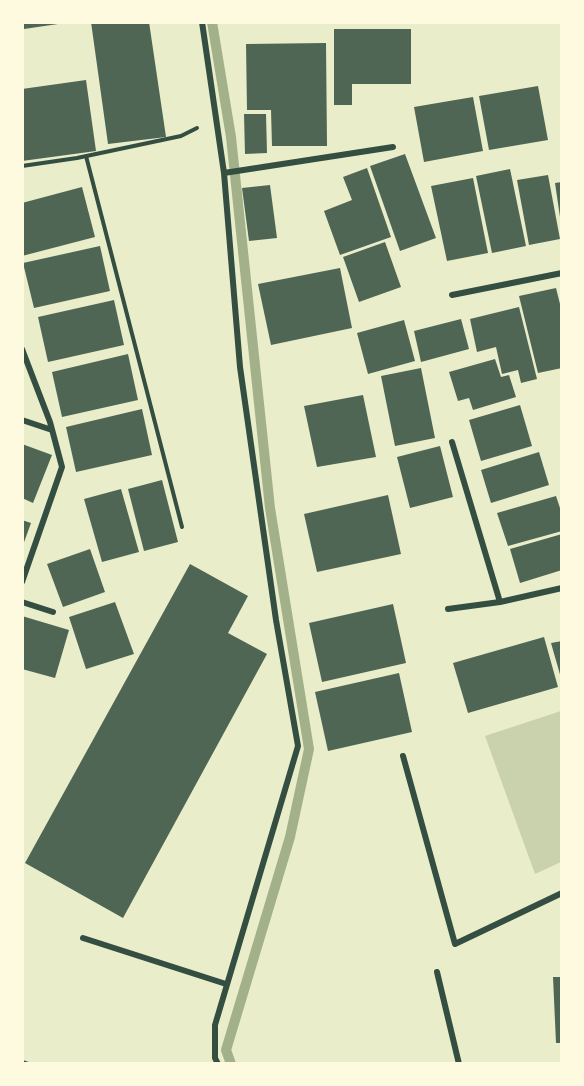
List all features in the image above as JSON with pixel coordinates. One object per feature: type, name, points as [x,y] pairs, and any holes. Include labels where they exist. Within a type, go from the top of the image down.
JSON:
[{"type":"street","points":[[202,22],[224,173],[240,367],[276,620],[298,746],[215,1025],[215,1058],[218,1064]]},
{"type":"street","points":[[224,173],[393,147]]},
{"type":"street","points":[[452,295],[561,273]]},
{"type":"street","points":[[22,349],[52,430],[62,467],[22,582]]},
{"type":"street","points":[[22,420],[52,430]]},
{"type":"street","points":[[452,442],[500,602]]},
{"type":"street","points":[[448,609],[500,602],[561,588]]},
{"type":"street","points":[[22,602],[53,612]]},
{"type":"street","points":[[403,756],[454,944],[561,893]]},
{"type":"street","points":[[83,938],[226,984]]},
{"type":"street","points":[[438,972],[459,1064]]},
{"type":"path","points":[[22,166],[86,156],[181,136],[216,118]]},
{"type":"path","points":[[86,156],[182,527]]},
{"type":"path","points":[[22,1062],[28,1064]]},
{"type":"green space","points":[[561,711],[561,862],[535,874],[485,736]]},
{"type":"building","points":[[23,22],[58,22],[58,24],[24,29]]},
{"type":"building","points":[[91,22],[149,22],[166,137],[108,144]]},
{"type":"building","points":[[334,29],[411,29],[411,84],[352,84],[352,105],[334,105]]},
{"type":"building","points":[[326,43],[327,146],[272,146],[271,110],[247,110],[246,44]]},
{"type":"building","points":[[86,80],[96,151],[22,161],[22,89]]},
{"type":"building","points":[[538,86],[548,140],[489,150],[479,96]]},
{"type":"building","points":[[473,97],[483,151],[424,162],[414,107]]},
{"type":"building","points":[[244,114],[266,114],[267,153],[245,154]]},
{"type":"building","points":[[405,154],[436,238],[400,251],[370,166]]},
{"type":"building","points":[[367,168],[391,237],[340,255],[324,211],[352,200],[343,177]]},
{"type":"building","points":[[510,169],[526,246],[492,253],[476,176]]},
{"type":"building","points":[[548,175],[560,239],[529,245],[517,180]]},
{"type":"building","points":[[473,178],[488,253],[447,261],[431,186]]},
{"type":"building","points":[[562,182],[562,217],[560,217],[555,183]]},
{"type":"building","points":[[270,185],[277,238],[249,241],[242,188]]},
{"type":"building","points":[[82,187],[95,237],[22,256],[22,203]]},
{"type":"building","points":[[385,242],[401,287],[359,302],[343,257]]},
{"type":"building","points":[[100,246],[110,291],[34,308],[23,263]]},
{"type":"building","points":[[340,268],[352,328],[271,345],[258,284]]},
{"type":"building","points":[[556,288],[562,312],[562,368],[538,373],[519,296]]},
{"type":"building","points":[[114,300],[124,345],[48,362],[38,317]]},
{"type":"building","points":[[519,307],[537,379],[521,383],[518,370],[502,374],[496,347],[477,352],[470,319]]},
{"type":"building","points":[[461,319],[469,349],[421,362],[414,331]]},
{"type":"building","points":[[404,320],[415,361],[368,374],[357,333]]},
{"type":"building","points":[[128,354],[138,400],[62,417],[52,372]]},
{"type":"building","points":[[495,359],[501,377],[509,375],[516,397],[473,410],[469,398],[458,401],[449,372]]},
{"type":"building","points":[[421,368],[435,438],[395,446],[381,376]]},
{"type":"building","points":[[363,395],[376,457],[317,467],[304,406]]},
{"type":"building","points":[[520,405],[532,446],[481,461],[469,420]]},
{"type":"building","points":[[142,409],[152,455],[76,472],[66,427]]},
{"type":"building","points":[[22,444],[52,455],[33,503],[22,498]]},
{"type":"building","points":[[440,446],[453,497],[410,508],[397,457]]},
{"type":"building","points":[[539,452],[549,485],[491,503],[481,470]]},
{"type":"building","points":[[162,480],[178,542],[144,551],[128,489]]},
{"type":"building","points":[[121,489],[139,552],[102,562],[84,499]]},
{"type":"building","points":[[388,495],[401,554],[317,572],[304,514]]},
{"type":"building","points":[[556,496],[562,514],[562,531],[508,546],[497,513]]},
{"type":"building","points":[[22,520],[31,523],[23,545],[22,545]]},
{"type":"building","points":[[562,534],[562,570],[520,583],[510,549]]},
{"type":"building","points":[[90,549],[105,592],[63,607],[47,564]]},
{"type":"building","points":[[190,564],[248,596],[228,633],[267,654],[123,918],[25,863]]},
{"type":"building","points":[[115,602],[134,654],[86,669],[69,617]]},
{"type":"building","points":[[393,604],[406,663],[322,682],[309,623]]},
{"type":"building","points":[[22,616],[69,630],[55,678],[22,669]]},
{"type":"building","points":[[544,637],[558,687],[468,713],[453,663]]},
{"type":"building","points":[[562,641],[562,678],[561,678],[551,643]]},
{"type":"building","points":[[399,673],[412,732],[328,751],[315,692]]},
{"type":"building","points":[[553,977],[562,977],[562,1043],[556,1043]]},
{"type":"waterway","points":[[212,22],[231,137],[270,508],[309,749],[290,837],[226,1050],[231,1064]]}]
